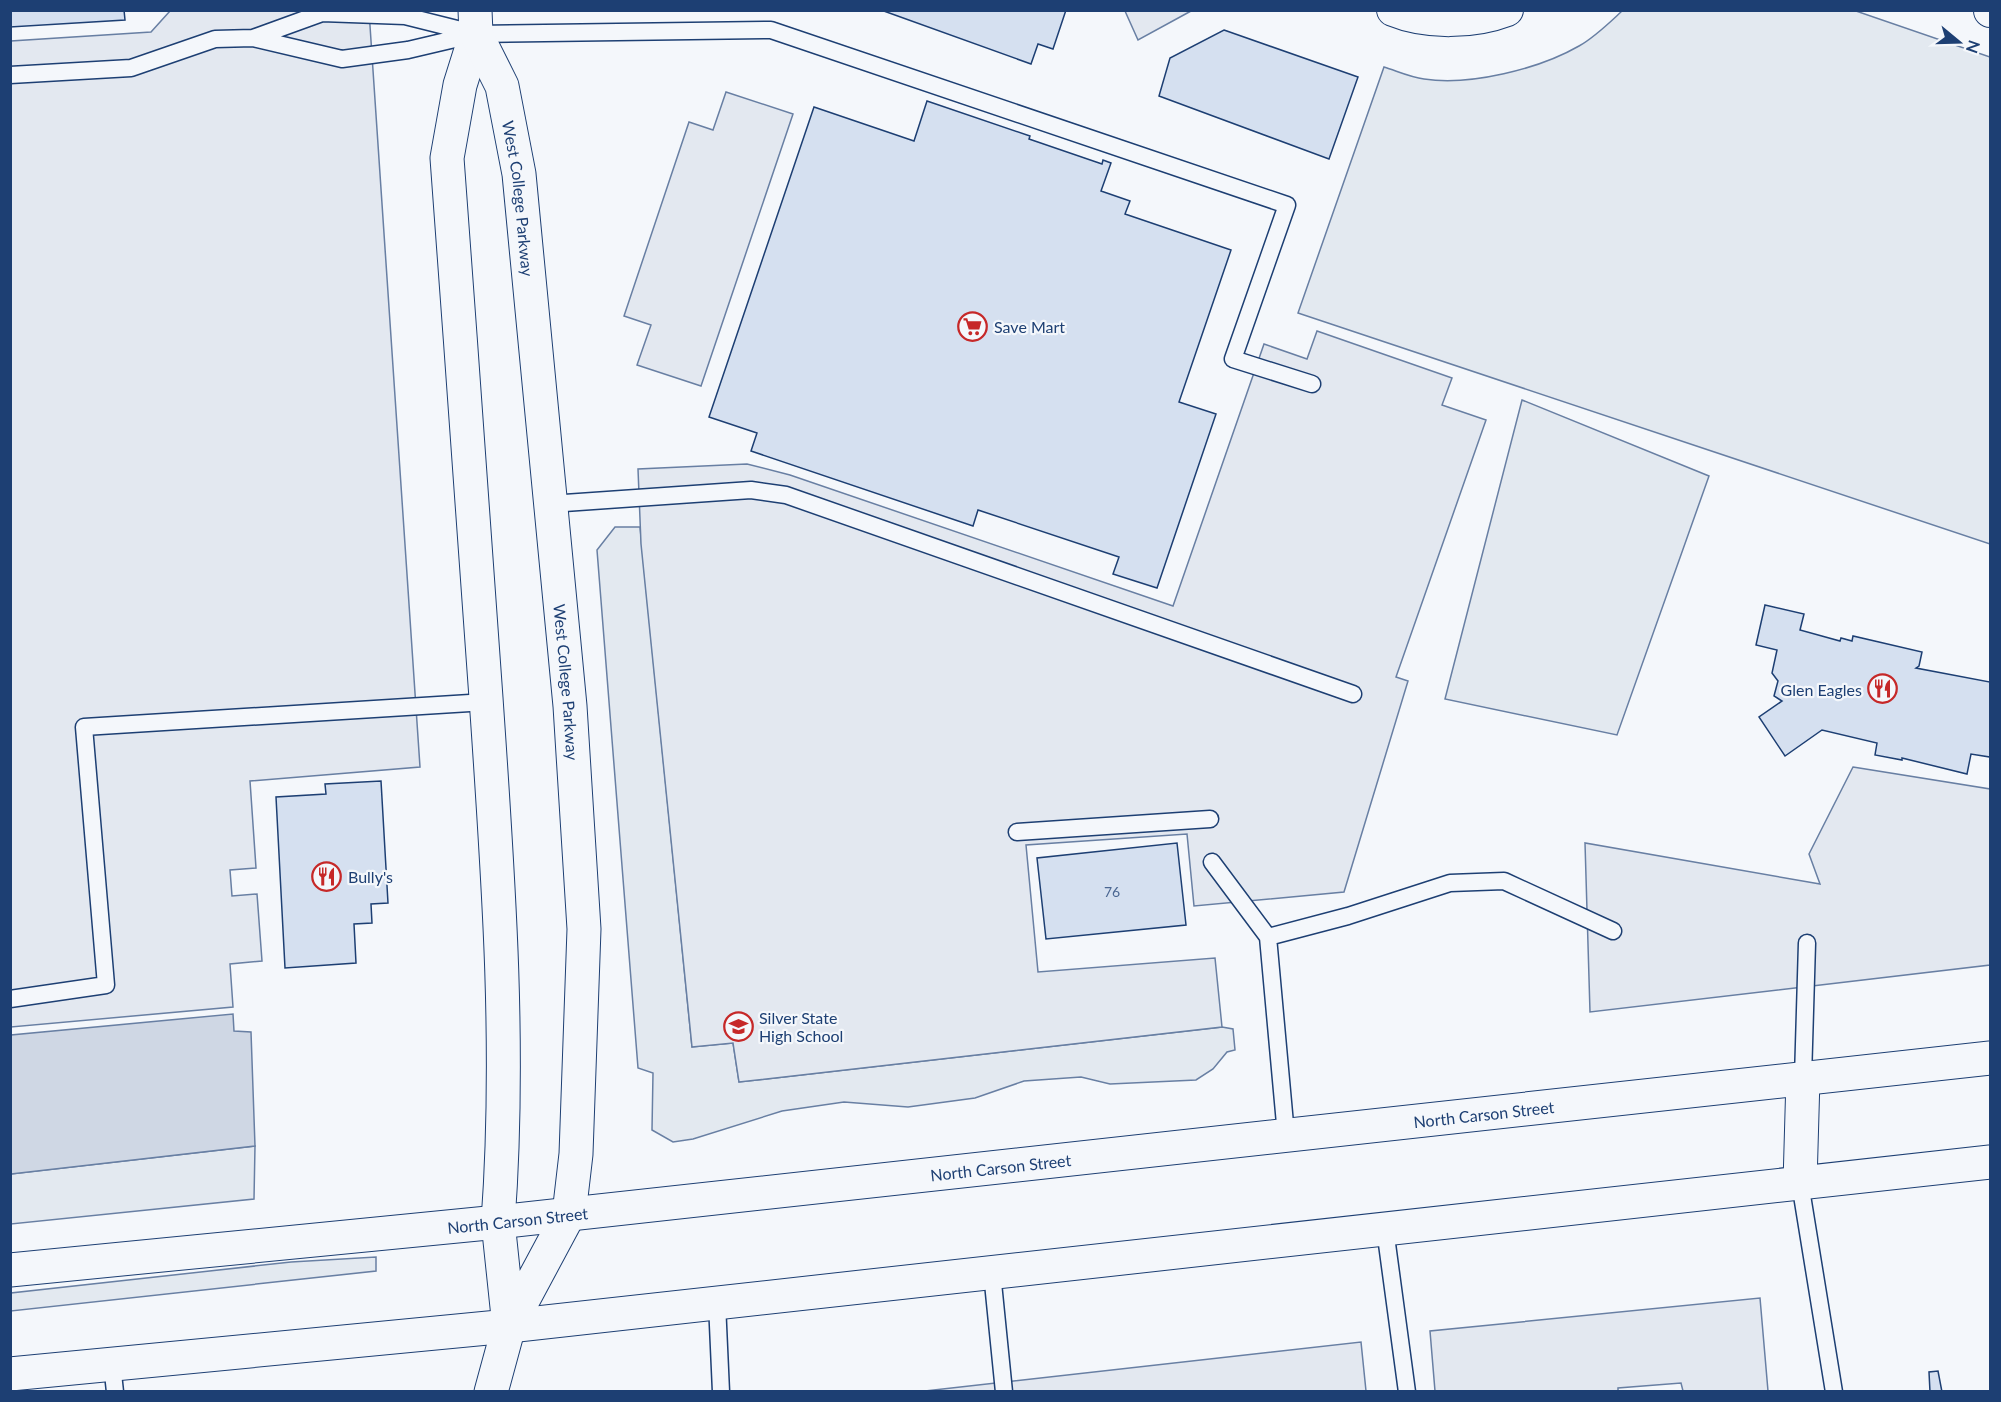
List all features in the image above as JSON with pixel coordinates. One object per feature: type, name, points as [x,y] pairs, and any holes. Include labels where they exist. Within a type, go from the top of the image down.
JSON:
[{"type":"main road","name":"West College Parkway","points":[[476,22],[502,86],[519,174],[570,706],[584,929],[576,1154],[568,1214],[510,1326],[491,1392]]},
{"type":"main road","name":"West College Parkway","points":[[476,22],[460,85],[447,158],[500,885],[504,1015],[503,1163],[498,1222],[510,1326]]},
{"type":"main road","name":"North Carson Street","points":[[10,1270],[498,1222],[1990,1058]]},
{"type":"main road","points":[[1800,1183],[1803,1078]]},
{"type":"main road","points":[[10,1374],[114,1378],[510,1326],[1990,1162]]},
{"type":"street","points":[[1393,10],[1444,20],[1492,16],[1507,10]]},
{"type":"lane","points":[[252,38],[322,13],[405,16],[476,22],[771,30],[1287,205],[1233,359],[1312,384]]},
{"type":"lane","points":[[10,75],[131,68],[214,39],[252,38],[342,59],[408,50],[476,22]]},
{"type":"lane","points":[[550,504],[750,489],[786,495],[1353,694]]},
{"type":"lane","points":[[10,999],[106,985],[84,727],[486,702]]},
{"type":"lane","points":[[1017,832],[1210,819]]},
{"type":"lane","points":[[1212,862],[1268,937],[1286,1135]]},
{"type":"lane","points":[[1268,937],[1348,916],[1450,883],[1504,881],[1612,931]]},
{"type":"lane","points":[[1803,1078],[1807,943]]},
{"type":"lane","points":[[1800,1183],[1834,1392]]},
{"type":"lane","points":[[1385,1229],[1407,1392]]},
{"type":"lane","points":[[992,1273],[1004,1392]]},
{"type":"lane","points":[[717,1303],[722,1392]]},
{"type":"shaded area","points":[[170,11],[369,11],[420,767],[250,781],[256,868],[230,870],[232,896],[257,894],[262,961],[230,964],[233,1007],[11,1027],[11,41],[151,32]]},
{"type":"shaded area","points":[[1125,11],[1191,11],[1138,40]]},
{"type":"shaded area","points":[[1622,11],[1856,11],[1990,57],[1990,544],[1298,313],[1384,67],[1419,78],[1442,81],[1504,74],[1544,62],[1579,46]]},
{"type":"shaded area","points":[[726,92],[793,114],[701,386],[637,365],[651,325],[624,316],[689,122],[713,130]]},
{"type":"shaded area","points":[[1317,331],[1452,378],[1442,405],[1486,420],[1396,677],[1408,681],[1344,892],[1194,906],[1187,834],[1026,845],[1038,972],[1215,958],[1222,1027],[739,1082],[733,1043],[692,1047],[641,544],[638,469],[747,464],[790,475],[1173,606],[1264,344],[1307,359]]},
{"type":"shaded area","points":[[1522,400],[1709,476],[1617,735],[1445,699]]},
{"type":"shaded area","points":[[615,527],[640,527],[692,1047],[733,1043],[739,1082],[1222,1027],[1233,1029],[1235,1050],[1227,1052],[1213,1069],[1196,1080],[1110,1084],[1081,1077],[1024,1081],[975,1098],[908,1107],[844,1102],[782,1111],[693,1139],[673,1142],[652,1130],[653,1073],[638,1068],[597,550]]},
{"type":"shaded area","points":[[1853,767],[1990,789],[1990,965],[1590,1012],[1585,843],[1820,884],[1809,854]]},
{"type":"shaded area","points":[[233,1014],[234,1031],[251,1032],[255,1146],[11,1174],[11,1035]]},
{"type":"shaded area","points":[[255,1146],[254,1199],[11,1224],[11,1174]]},
{"type":"shaded area","points":[[376,1257],[376,1271],[11,1311],[11,1293],[291,1262]]},
{"type":"shaded area","points":[[1760,1298],[1768,1391],[1683,1391],[1681,1383],[1618,1388],[1618,1392],[1435,1391],[1430,1331]]},
{"type":"shaded area","points":[[1361,1342],[1366,1391],[916,1392]]},
{"type":"building","points":[[10,10],[124,10],[125,20],[10,27]]},
{"type":"building","points":[[881,10],[1066,10],[1053,49],[1038,44],[1031,64]]},
{"type":"building","points":[[1224,30],[1358,77],[1329,159],[1159,96],[1170,58]]},
{"type":"building","name":"Save Mart","points":[[927,101],[1030,136],[1029,139],[1102,164],[1103,160],[1111,163],[1101,191],[1130,201],[1125,214],[1231,250],[1179,402],[1216,414],[1157,588],[1113,574],[1119,557],[978,510],[973,526],[751,451],[757,433],[709,417],[814,107],[914,141]]},
{"type":"building","name":"Glen Eagles","points":[[1765,605],[1804,614],[1800,630],[1840,641],[1841,638],[1852,641],[1853,636],[1922,652],[1919,666],[1916,668],[1990,682],[1990,757],[1971,754],[1967,774],[1902,758],[1902,760],[1875,755],[1877,743],[1822,730],[1785,756],[1759,717],[1782,701],[1774,696],[1778,681],[1772,673],[1777,650],[1756,645]]},
{"type":"building","points":[[381,781],[388,903],[371,904],[372,923],[354,924],[356,963],[285,968],[276,797],[326,794],[325,784]]},
{"type":"building","points":[[1177,843],[1186,925],[1046,939],[1037,858]]},
{"type":"building","points":[[1938,1371],[1942,1392],[1930,1392],[1929,1372]]},
{"type":"place","name":"Save Mart","points":[[973,326]]},
{"type":"place","name":"Glen Eagles","points":[[1883,689]]},
{"type":"place","name":"Bully's","points":[[327,876]]},
{"type":"place","name":"Silver State High School","points":[[738,1026]]}]
